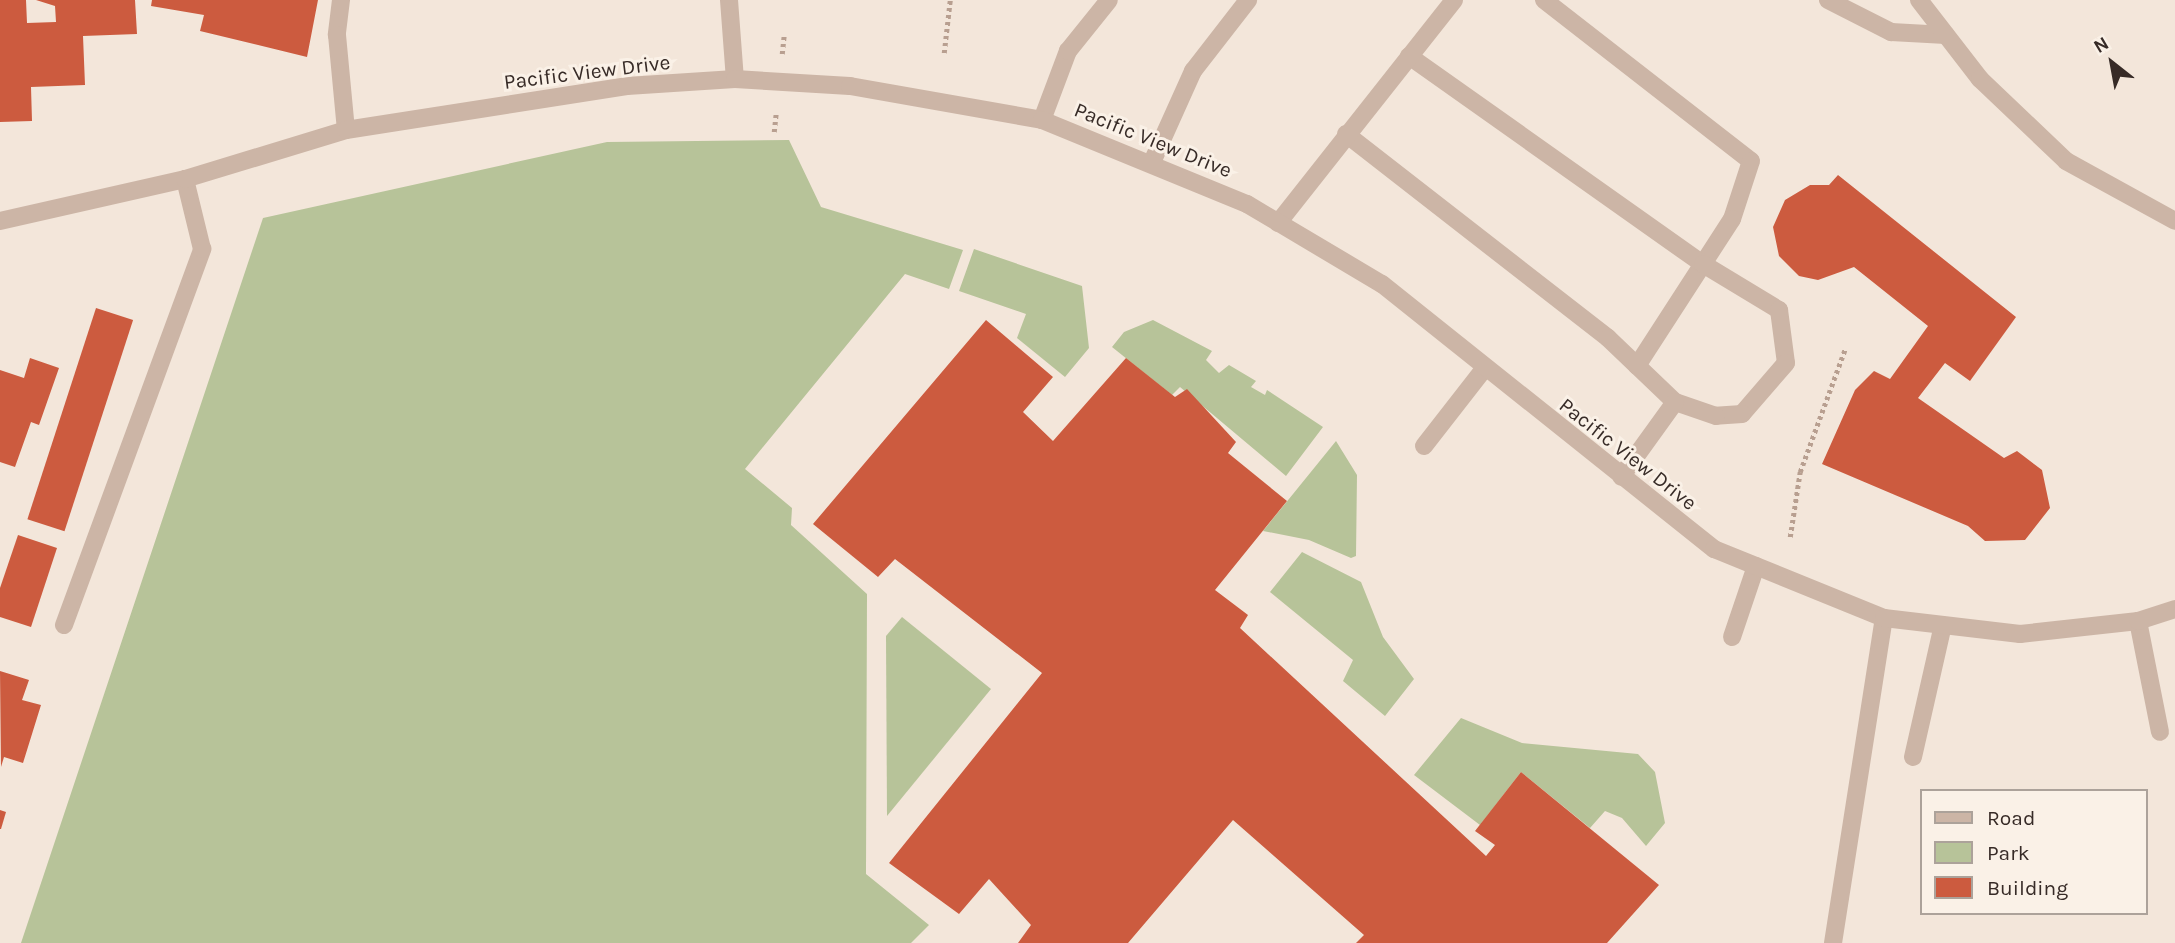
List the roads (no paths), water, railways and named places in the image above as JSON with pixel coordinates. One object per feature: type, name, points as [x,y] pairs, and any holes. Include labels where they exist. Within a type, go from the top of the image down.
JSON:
[{"type":"street","points":[[341,0],[337,36],[346,131]]},
{"type":"street","points":[[729,0],[735,79]]},
{"type":"street","points":[[1042,120],[1068,51],[1110,0]]},
{"type":"street","points":[[1153,160],[1193,71],[1248,0]]},
{"type":"street","points":[[1279,223],[1346,134],[1454,0]]},
{"type":"street","points":[[1544,0],[1751,161],[1732,219],[1637,366]]},
{"type":"street","points":[[1828,0],[1891,32],[1946,35]]},
{"type":"street","points":[[1919,0],[1980,79],[2066,160],[2175,221]]},
{"type":"street","points":[[1346,134],[1637,366],[1675,402],[1716,416],[1742,414],[1786,363],[1779,310],[1703,264],[1409,56]]},
{"type":"street","name":"Pacific View Drive","points":[[0,221],[185,178],[346,131],[627,86],[735,79],[850,86],[1042,120],[1153,160],[1279,223],[1382,284],[1484,369],[1714,549],[1884,618],[2020,634],[2138,621],[2175,609]]},
{"type":"street","points":[[64,625],[202,249],[185,178]]},
{"type":"street","points":[[1424,446],[1484,369]]},
{"type":"street","points":[[1621,477],[1675,402]]},
{"type":"street","points":[[1732,637],[1756,566]]},
{"type":"street","points":[[1833,943],[1884,618]]},
{"type":"street","points":[[2138,621],[2160,732]]},
{"type":"street","points":[[1913,757],[1943,625]]}]
